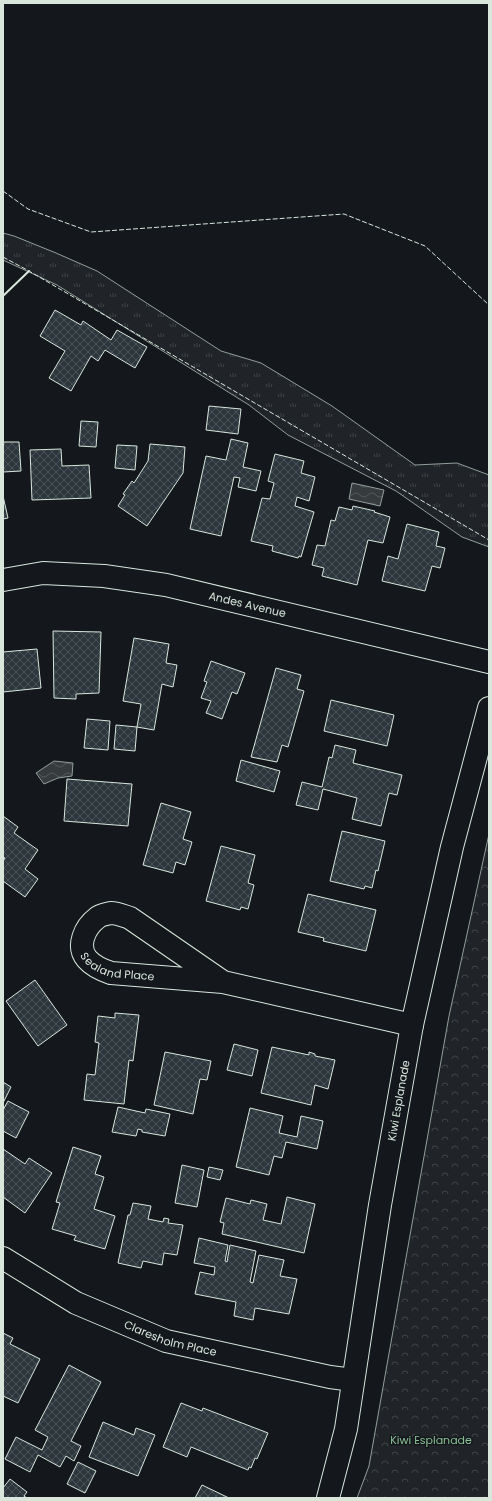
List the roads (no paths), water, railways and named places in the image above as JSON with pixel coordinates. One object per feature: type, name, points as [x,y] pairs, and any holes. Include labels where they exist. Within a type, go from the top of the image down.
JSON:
[{"type":"street","name":"Andes Avenue","points":[[3,580],[43,573],[104,576],[166,585],[489,662]]},
{"type":"street","name":"Kiwi Esplanade","points":[[328,1498],[346,1429],[380,1205],[412,1025],[452,847],[489,708]]},
{"type":"street","name":"Sealand Place","points":[[222,982],[130,918],[124,916],[113,913],[98,917],[89,926],[81,940],[82,949],[86,959],[97,968],[111,973],[222,982],[412,1025]]},
{"type":"street","name":"Claresholm Place","points":[[3,1258],[76,1303],[166,1341],[330,1377],[353,1380]]},
{"type":"water","points":[[352,483],[384,490],[380,506],[349,499]]},
{"type":"water","points":[[54,761],[73,763],[72,776],[58,778],[44,784],[36,773]]}]
